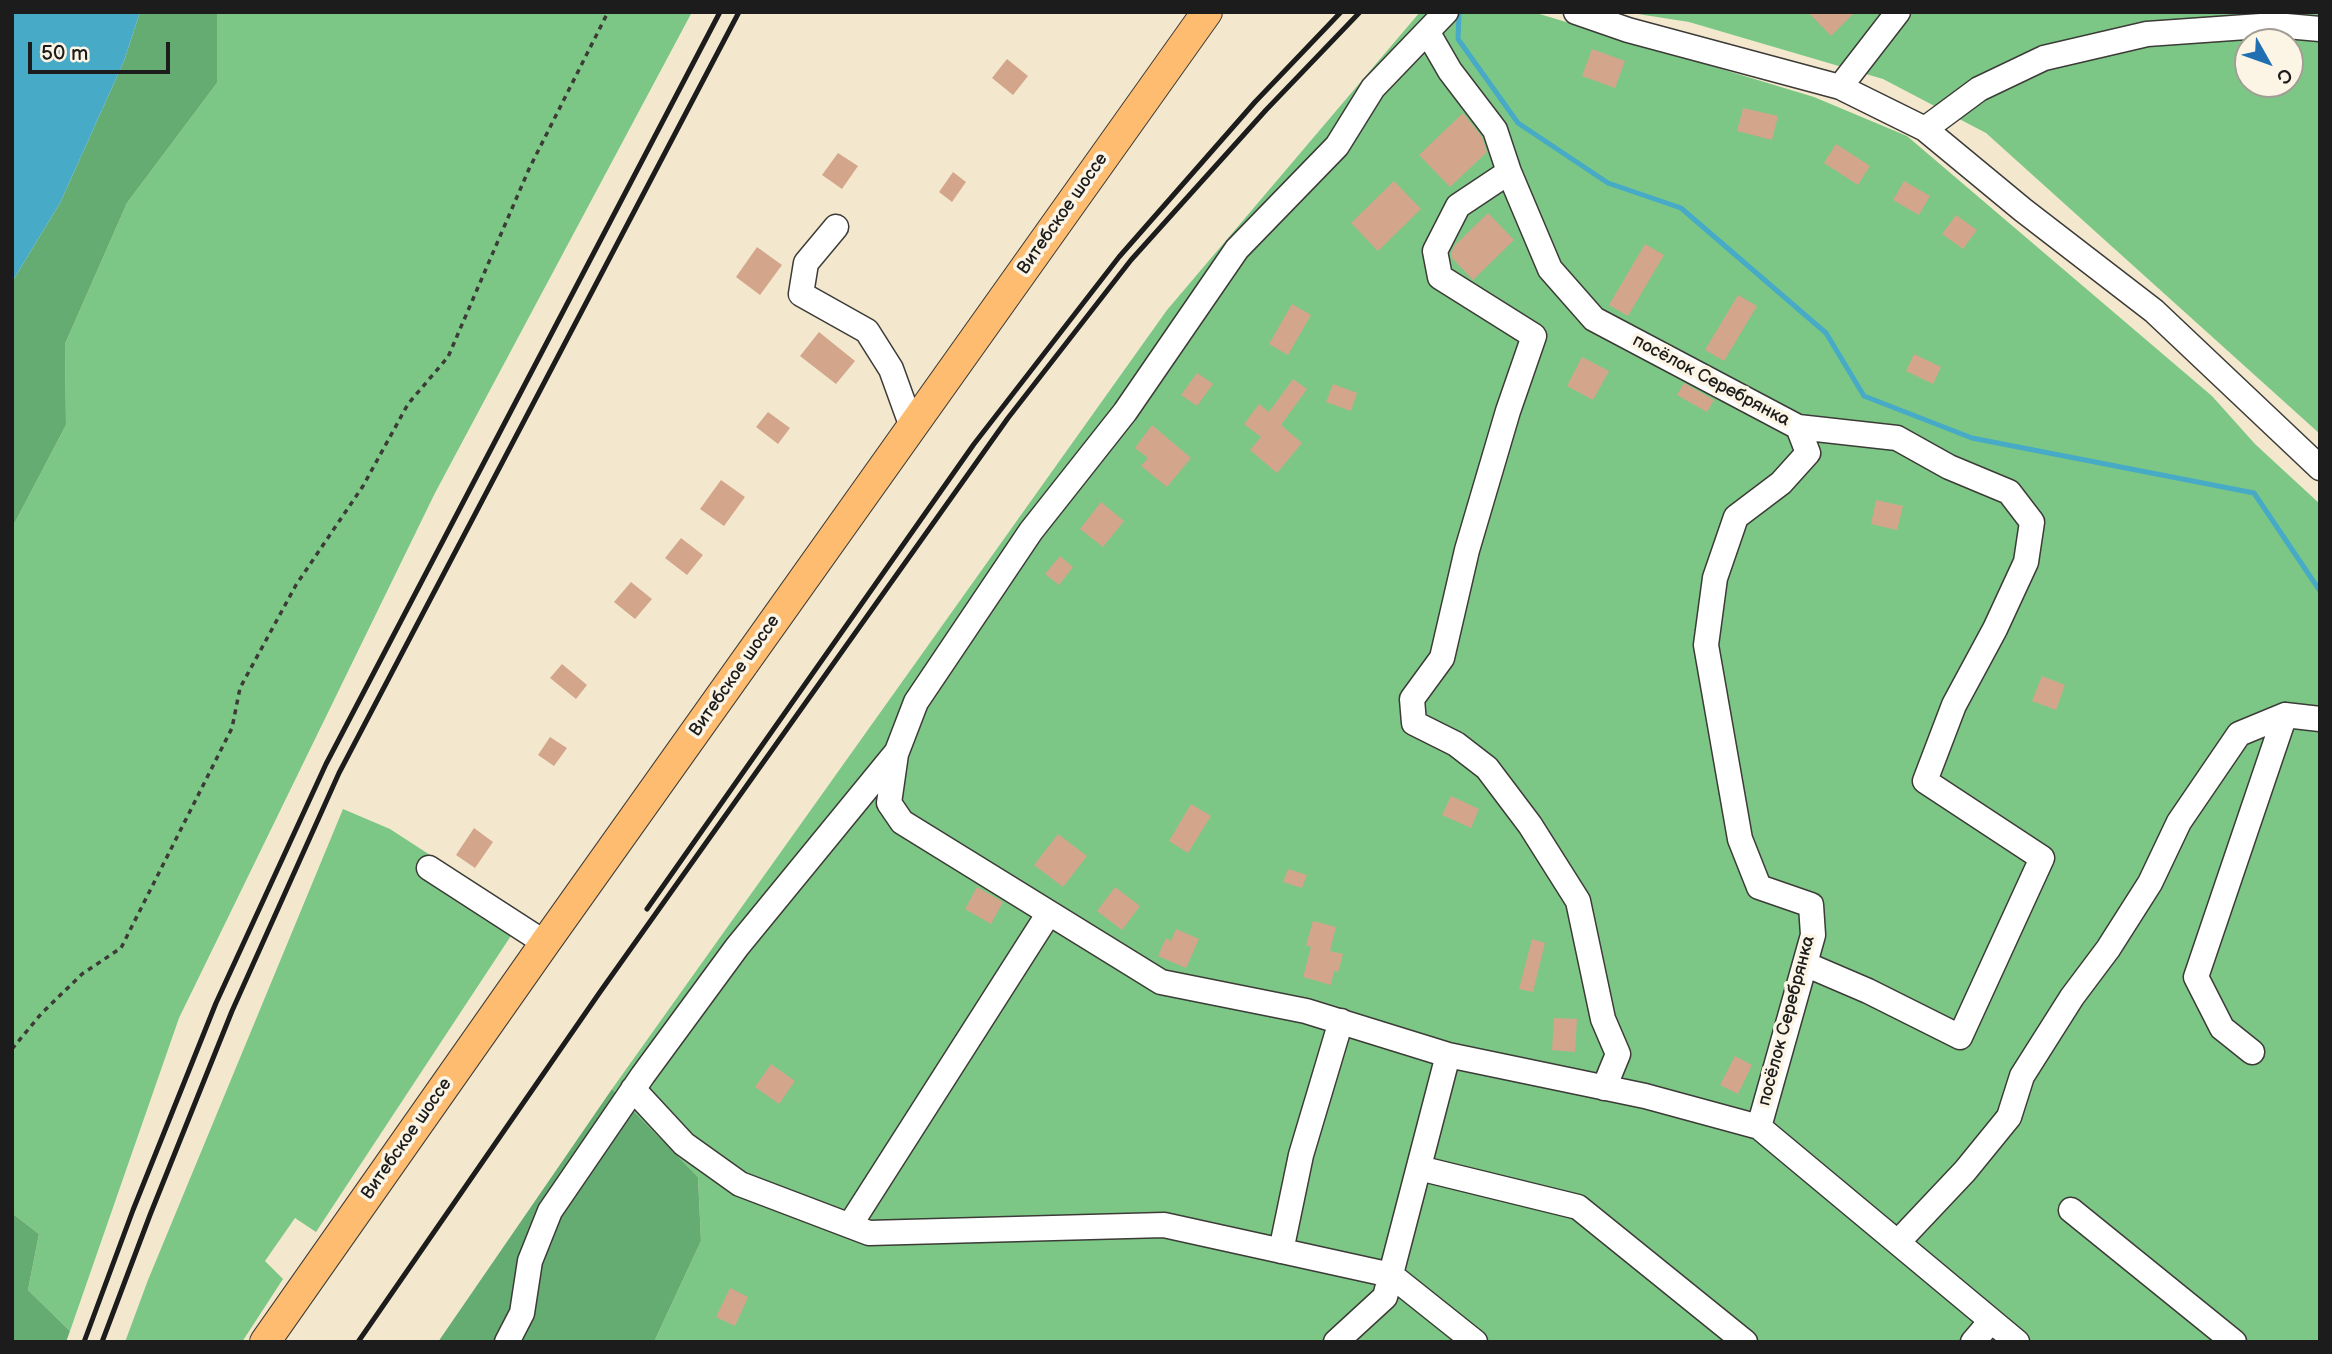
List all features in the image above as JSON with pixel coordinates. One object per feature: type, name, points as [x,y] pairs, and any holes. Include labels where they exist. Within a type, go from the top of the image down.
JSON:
[{"type":"main road","name":"Витебское шоссе","points":[[265,1342],[545,943],[1207,12]]},
{"type":"lane","points":[[1446,12],[1429,33],[1373,88],[1338,146],[1237,248],[1125,412],[1031,531],[916,702],[896,754],[889,803],[902,822],[1161,982],[1341,1021],[1448,1055],[1604,1088],[1759,1127],[2017,1342]]},
{"type":"lane","points":[[1576,12],[1637,21],[1840,88],[1926,130],[2023,210],[2154,311],[2320,468]]},
{"type":"lane","points":[[1840,88],[1898,12]]},
{"type":"lane","points":[[1926,130],[1979,89],[2044,58],[2147,34],[2275,25],[2320,29]]},
{"type":"lane","name":"посёлок Серебрянка","points":[[1429,33],[1451,71],[1495,130],[1509,172],[1550,269],[1594,319],[1798,428],[1808,453],[1781,483],[1735,517],[1715,578],[1706,645],[1740,839],[1759,887],[1811,905],[1813,935],[1759,1127]]},
{"type":"lane","points":[[1509,172],[1458,206],[1435,251],[1440,277],[1534,336],[1508,411],[1467,550],[1442,658],[1412,699],[1414,723],[1456,744],[1487,768],[1530,825],[1578,901],[1604,1019],[1618,1054],[1604,1088]]},
{"type":"lane","points":[[836,227],[806,263],[801,295],[867,331],[891,369],[912,427]]},
{"type":"lane","points":[[1798,428],[1897,439],[1949,467],[2009,492],[2032,522],[2026,562],[1995,629],[1954,705],[1925,781],[2042,858],[1960,1037],[1868,991],[1805,964]]},
{"type":"lane","points":[[2252,1052],[2222,1028],[2196,976],[2285,715]]},
{"type":"lane","points":[[1898,1242],[1965,1171],[2009,1117],[2022,1076],[2071,997],[2108,949],[2150,883],[2179,822],[2239,734],[2285,715],[2320,719]]},
{"type":"lane","points":[[507,1342],[522,1313],[530,1261],[550,1211],[633,1089],[737,947],[896,754]]},
{"type":"lane","points":[[429,868],[545,943]]},
{"type":"lane","points":[[850,1225],[1049,913]]},
{"type":"lane","points":[[1281,1251],[1301,1155],[1341,1021]]},
{"type":"lane","points":[[1336,1342],[1385,1297],[1448,1055]]},
{"type":"lane","points":[[633,1089],[684,1144],[740,1184],[869,1233],[1164,1224],[1391,1275],[1475,1342]]},
{"type":"lane","points":[[1419,1168],[1578,1207],[1745,1342]]},
{"type":"lane","points":[[2071,1210],[2234,1342]]},
{"type":"lane","points":[[1973,1342],[1992,1321]]},
{"type":"path","points":[[12,1049],[41,1014],[82,974],[121,948],[232,727],[240,688],[296,585],[362,486],[408,404],[448,357],[529,169],[608,12]]},
{"type":"green space","points":[[140,12],[217,12],[217,83],[127,203],[65,344],[66,425],[12,528],[12,282],[60,203],[124,61]]},
{"type":"green space","points":[[217,12],[692,12],[435,493],[179,1018],[70,1331],[28,1290],[39,1234],[12,1213],[12,528],[66,425],[65,344],[127,203],[217,83]]},
{"type":"green space","points":[[1420,12],[1533,12],[1814,97],[1907,136],[2212,396],[2255,444],[2320,504],[2320,1342],[654,1342],[701,1241],[698,1177],[612,1089],[1167,310]]},
{"type":"green space","points":[[1625,12],[2320,12],[2320,434],[1986,133],[1883,79],[1689,22]]},
{"type":"green space","points":[[343,809],[390,829],[524,916],[316,1232],[295,1218],[265,1261],[283,1279],[242,1342],[125,1342],[148,1280]]},
{"type":"green space","points":[[612,1089],[698,1177],[701,1241],[654,1342],[438,1342]]},
{"type":"green space","points":[[12,1213],[39,1234],[28,1290],[70,1331],[66,1342],[12,1342]]},
{"type":"water","points":[[12,12],[140,12],[124,61],[60,203],[12,282]]},
{"type":"building","points":[[1808,12],[1855,12],[1831,36]]},
{"type":"building","points":[[1592,49],[1625,61],[1615,88],[1582,76]]},
{"type":"building","points":[[1007,59],[1028,76],[1013,95],[992,78]]},
{"type":"building","points":[[1743,108],[1778,116],[1772,140],[1737,131]]},
{"type":"building","points":[[1463,113],[1482,137],[1487,152],[1450,187],[1419,155]]},
{"type":"building","points":[[1836,144],[1870,166],[1858,185],[1824,163]]},
{"type":"building","points":[[838,153],[858,166],[842,189],[822,175]]},
{"type":"building","points":[[953,172],[966,182],[952,202],[939,192]]},
{"type":"building","points":[[1394,181],[1421,209],[1378,251],[1351,223]]},
{"type":"building","points":[[1904,181],[1930,196],[1919,215],[1893,200]]},
{"type":"building","points":[[1488,213],[1514,240],[1473,280],[1451,257],[1451,253],[1455,245]]},
{"type":"building","points":[[1956,215],[1977,230],[1963,249],[1942,234]]},
{"type":"building","points":[[1645,244],[1664,255],[1628,316],[1609,305]]},
{"type":"building","points":[[757,247],[782,265],[760,295],[736,277]]},
{"type":"building","points":[[1738,295],[1757,306],[1724,361],[1705,350]]},
{"type":"building","points":[[1292,304],[1311,315],[1288,355],[1269,344]]},
{"type":"building","points":[[819,332],[855,361],[836,384],[800,356]]},
{"type":"building","points":[[1914,354],[1941,367],[1933,384],[1906,371]]},
{"type":"building","points":[[1582,357],[1609,371],[1593,400],[1567,386]]},
{"type":"building","points":[[1197,373],[1213,384],[1197,406],[1181,395]]},
{"type":"building","points":[[1293,379],[1307,389],[1281,425],[1302,443],[1277,473],[1250,450],[1261,437],[1244,424],[1259,404],[1269,412]]},
{"type":"building","points":[[1684,383],[1714,400],[1707,412],[1677,395]]},
{"type":"building","points":[[1333,384],[1357,393],[1351,411],[1326,402]]},
{"type":"building","points":[[768,412],[790,428],[778,444],[756,427]]},
{"type":"building","points":[[1152,425],[1191,458],[1167,487],[1141,466],[1148,458],[1135,448]]},
{"type":"building","points":[[721,480],[745,497],[724,526],[700,509]]},
{"type":"building","points":[[1876,500],[1903,506],[1897,530],[1871,524]]},
{"type":"building","points":[[1101,502],[1124,521],[1103,547],[1080,529]]},
{"type":"building","points":[[681,538],[703,555],[687,575],[665,558]]},
{"type":"building","points":[[1060,556],[1073,567],[1059,585],[1045,574]]},
{"type":"building","points":[[631,582],[652,599],[635,619],[614,602]]},
{"type":"building","points":[[562,664],[587,685],[576,699],[550,678]]},
{"type":"building","points":[[2042,676],[2065,685],[2056,710],[2032,701]]},
{"type":"building","points":[[550,737],[567,748],[554,766],[538,755]]},
{"type":"building","points":[[1451,796],[1479,809],[1471,828],[1442,815]]},
{"type":"building","points":[[1191,804],[1211,816],[1188,853],[1169,841]]},
{"type":"building","points":[[474,828],[493,842],[475,868],[456,855]]},
{"type":"building","points":[[1058,834],[1087,856],[1063,887],[1034,865]]},
{"type":"building","points":[[1288,869],[1307,875],[1302,888],[1283,882]]},
{"type":"building","points":[[977,887],[1003,902],[991,924],[965,909]]},
{"type":"building","points":[[1115,887],[1140,906],[1122,930],[1097,911]]},
{"type":"building","points":[[1313,921],[1336,927],[1330,951],[1343,954],[1338,972],[1334,971],[1331,985],[1303,977],[1311,947],[1306,945]]},
{"type":"building","points":[[1176,929],[1199,939],[1186,968],[1158,956],[1166,938],[1171,941]]},
{"type":"building","points":[[1532,939],[1545,943],[1533,992],[1519,989]]},
{"type":"building","points":[[1554,1018],[1577,1019],[1575,1052],[1552,1050]]},
{"type":"building","points":[[1735,1056],[1752,1065],[1738,1094],[1720,1085]]},
{"type":"building","points":[[771,1064],[795,1081],[779,1104],[755,1087]]},
{"type":"building","points":[[730,1288],[748,1297],[735,1326],[716,1317]]},
{"type":"waterway","points":[[1459,12],[1458,39],[1518,123],[1608,183],[1681,208],[1826,333],[1864,396],[1972,438],[2254,493],[2320,591]]},
{"type":"railway","points":[[84,1342],[133,1210],[216,1003],[326,764],[720,12]]},
{"type":"railway","points":[[102,1342],[232,1011],[339,773],[739,12]]},
{"type":"railway","points":[[647,909],[974,444],[1119,257],[1255,102],[1341,12]]},
{"type":"railway","points":[[358,1342],[600,992],[1008,418],[1131,260],[1266,110],[1360,12]]}]
